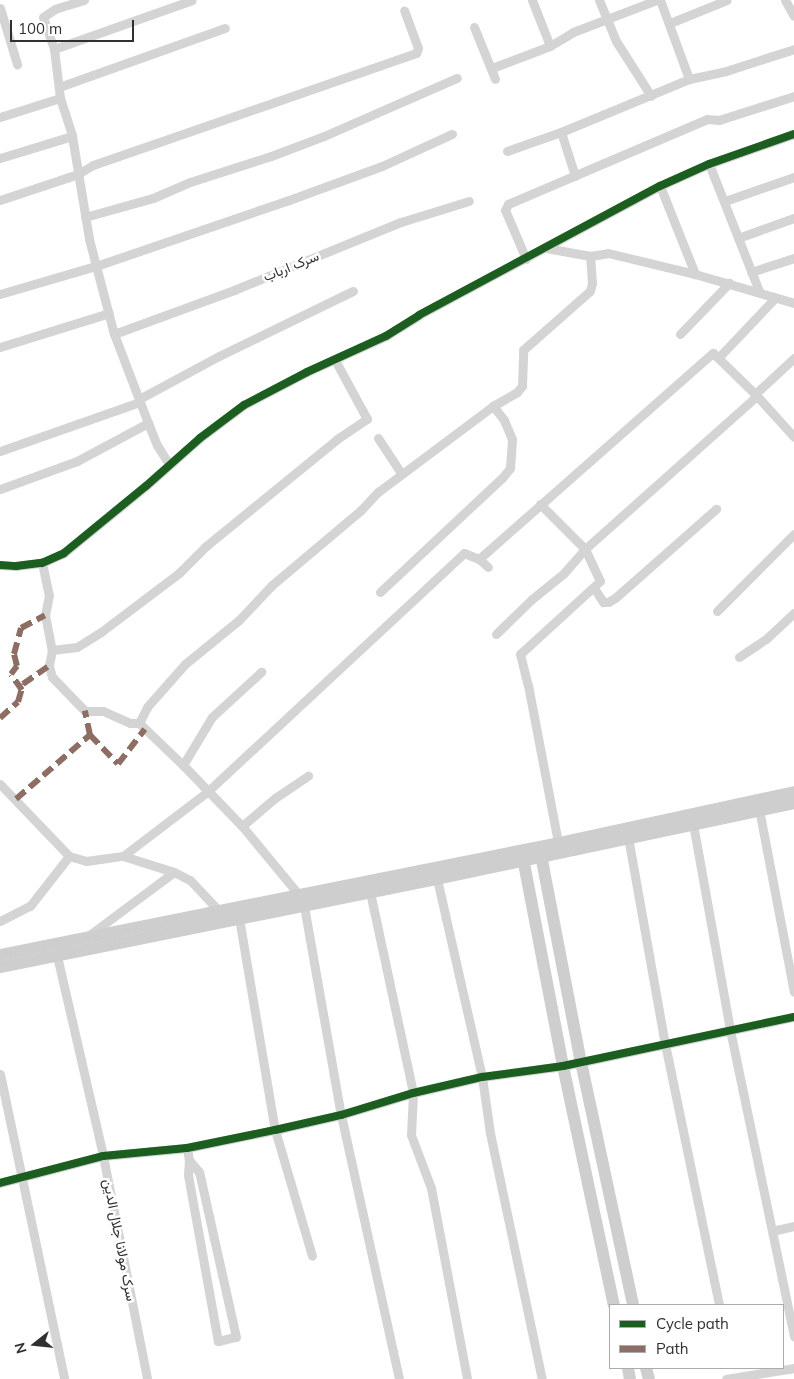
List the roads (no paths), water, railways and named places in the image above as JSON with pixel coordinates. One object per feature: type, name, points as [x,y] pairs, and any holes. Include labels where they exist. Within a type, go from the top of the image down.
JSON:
[{"type":"main road","points":[[560,848],[794,792]]},
{"type":"main road","points":[[0,967],[57,956],[86,943],[220,912],[370,892],[437,879],[541,851],[628,837],[794,803]]},
{"type":"main road","points":[[541,851],[581,1062],[633,1304]]},
{"type":"main road","points":[[0,955],[239,918],[301,900],[523,856]]},
{"type":"main road","points":[[523,856],[563,1066],[614,1304]]},
{"type":"street","points":[[84,0],[55,9],[43,16],[54,49],[60,98],[72,136],[85,217],[114,334],[157,445],[169,464]]},
{"type":"street","points":[[54,49],[192,0]]},
{"type":"street","points":[[532,0],[550,46]]},
{"type":"street","points":[[598,0],[616,42],[651,96]]},
{"type":"street","points":[[492,68],[550,46],[573,32],[659,0],[670,23],[689,79]]},
{"type":"street","points":[[785,0],[794,16]]},
{"type":"street","points":[[670,23],[721,1]]},
{"type":"street","points":[[0,8],[17,64]]},
{"type":"street","points":[[0,200],[78,174],[93,165],[416,53],[418,48],[404,10]]},
{"type":"street","points":[[474,27],[495,78]]},
{"type":"street","points":[[59,87],[225,28]]},
{"type":"street","points":[[507,151],[561,132],[689,79],[726,71],[794,49]]},
{"type":"street","points":[[85,217],[153,198],[190,182],[280,152],[456,78]]},
{"type":"street","points":[[526,259],[505,210],[514,200],[576,176],[707,120],[719,120],[794,96]]},
{"type":"street","points":[[0,118],[60,98]]},
{"type":"street","points":[[561,132],[576,176]]},
{"type":"street","points":[[0,294],[96,266],[382,166],[452,134]]},
{"type":"street","points":[[0,565],[16,566],[42,563],[64,553],[90,533],[169,464],[244,405],[386,336],[419,316],[660,186],[709,164],[794,134]]},
{"type":"street","points":[[0,158],[72,136]]},
{"type":"street","points":[[709,164],[759,291]]},
{"type":"street","points":[[724,201],[794,177]]},
{"type":"street","points":[[660,186],[695,274]]},
{"type":"street","name":"سرک ارباب","points":[[114,334],[234,290],[400,222],[469,201]]},
{"type":"street","points":[[738,238],[794,218]]},
{"type":"street","points":[[546,248],[590,256],[608,253],[759,291],[794,303]]},
{"type":"street","points":[[139,723],[148,707],[185,664],[239,620],[272,585],[354,516],[401,472],[493,406],[500,404],[522,386],[523,350],[590,290],[592,283],[590,256]]},
{"type":"street","points":[[751,272],[794,258]]},
{"type":"street","points":[[680,334],[729,283]]},
{"type":"street","points":[[0,451],[140,400],[219,356],[353,291]]},
{"type":"street","points":[[719,357],[775,298]]},
{"type":"street","points":[[0,347],[109,313]]},
{"type":"street","points":[[478,559],[713,353],[719,357],[794,436]]},
{"type":"street","points":[[496,634],[532,599],[564,573],[585,549],[756,395],[794,358]]},
{"type":"street","points":[[52,650],[77,647],[101,632],[179,573],[220,535],[336,439],[367,419],[334,360]]},
{"type":"street","points":[[380,592],[496,484],[510,468],[512,440],[504,420],[493,406]]},
{"type":"street","points":[[0,489],[77,461],[148,423]]},
{"type":"street","points":[[378,438],[401,472]]},
{"type":"street","points":[[540,504],[585,549],[600,582],[556,618],[520,654],[528,685],[560,848]]},
{"type":"street","points":[[594,588],[603,602],[608,602],[615,598],[716,509]]},
{"type":"street","points":[[717,610],[794,534]]},
{"type":"street","points":[[123,856],[207,792],[464,553],[478,559],[488,567]]},
{"type":"street","points":[[42,563],[49,595],[45,615],[52,650],[49,666],[52,677],[85,711],[104,711],[130,723],[139,723],[242,826],[301,900],[341,1115],[399,1379]]},
{"type":"street","points":[[739,657],[766,639],[794,613]]},
{"type":"street","points":[[183,765],[212,717],[261,672]]},
{"type":"street","points":[[242,826],[274,798],[308,776]]},
{"type":"street","points":[[0,784],[69,856],[86,861],[123,856],[174,872],[190,880],[220,912]]},
{"type":"street","points":[[759,809],[794,992]]},
{"type":"street","points":[[693,824],[730,1030],[794,1336]]},
{"type":"street","points":[[628,837],[665,1044],[719,1304]]},
{"type":"street","points":[[0,921],[30,906],[69,856]]},
{"type":"street","points":[[86,943],[174,872]]},
{"type":"street","points":[[437,879],[482,1077],[490,1133],[542,1379]]},
{"type":"street","points":[[370,892],[413,1093],[410,1135],[431,1188],[467,1379]]},
{"type":"street","points":[[239,918],[275,1130],[312,1256]]},
{"type":"street","name":"سرک مولانا جلال الدین","points":[[57,956],[103,1156],[147,1379]]},
{"type":"street","points":[[0,1183],[103,1156],[187,1148],[341,1115],[413,1093],[482,1077],[563,1066],[794,1017]]},
{"type":"street","points":[[0,1074],[64,1379]]},
{"type":"street","points":[[187,1148],[190,1160],[188,1174],[218,1341],[236,1337],[199,1172],[190,1160]]},
{"type":"street","points":[[772,1231],[794,1226]]},
{"type":"street","points":[[732,1376],[794,1368]]}]
